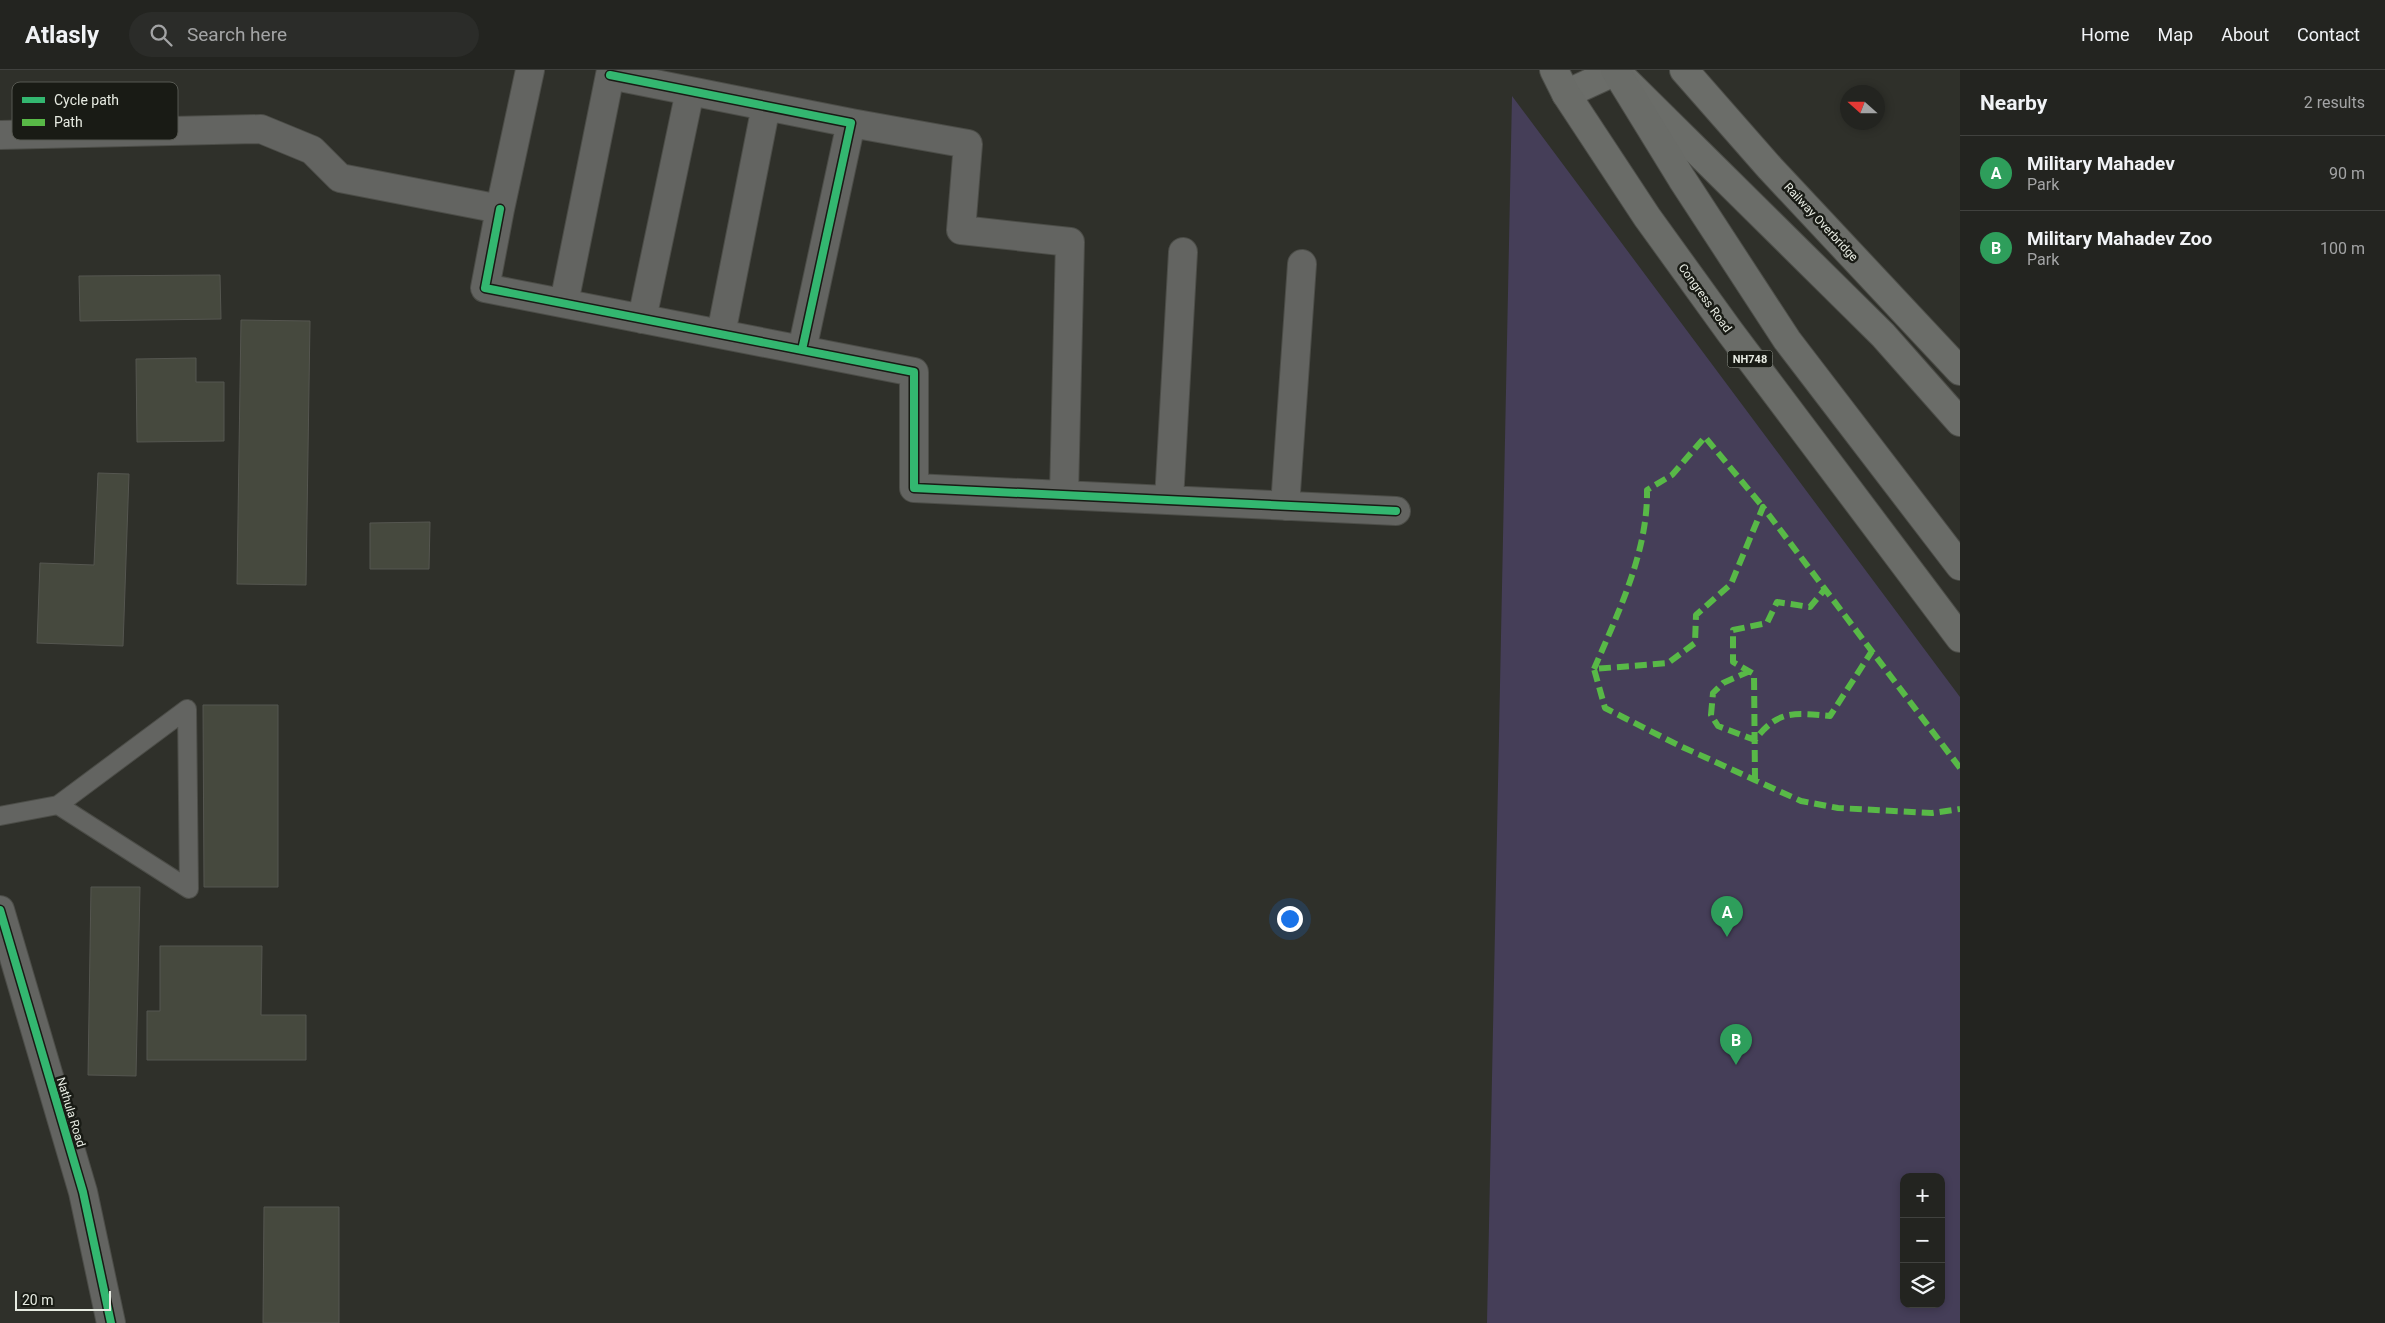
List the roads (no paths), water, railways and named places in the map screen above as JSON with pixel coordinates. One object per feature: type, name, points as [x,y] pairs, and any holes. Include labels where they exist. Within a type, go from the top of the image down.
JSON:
[{"type":"highway","name":"Congress Road","points":[[1554,70],[1566,94],[1647,217],[1730,332],[1960,638]]},
{"type":"highway","name":"NH748","points":[[1616,71],[1682,179],[1787,340],[1960,566]]},
{"type":"main road","name":"Railway Overbridge","points":[[1684,70],[1770,168],[1960,371]]},
{"type":"main road","points":[[1566,94],[1616,71],[1882,335],[1960,422]]},
{"type":"street","points":[[530,70],[485,288],[914,372],[914,488],[1396,511]]},
{"type":"street","points":[[564,303],[611,73],[690,91],[968,144],[961,230],[1070,242],[1064,495]]},
{"type":"street","points":[[642,319],[690,91]]},
{"type":"street","points":[[722,334],[766,106]]},
{"type":"street","points":[[802,350],[851,122]]},
{"type":"street","points":[[178,131],[261,129],[312,150],[340,178],[500,209]]},
{"type":"street","points":[[1169,500],[1183,252]]},
{"type":"street","points":[[1285,506],[1302,264]]},
{"type":"street","name":"Nathula Road","points":[[0,910],[7,957],[83,1192],[111,1323]]},
{"type":"lane","points":[[0,816],[58,805],[187,709],[189,889],[58,805]]},
{"type":"place","name":"Military Mahadev","points":[[1727,937]]},
{"type":"place","name":"Military Mahadev Zoo","points":[[1736,1065]]}]
